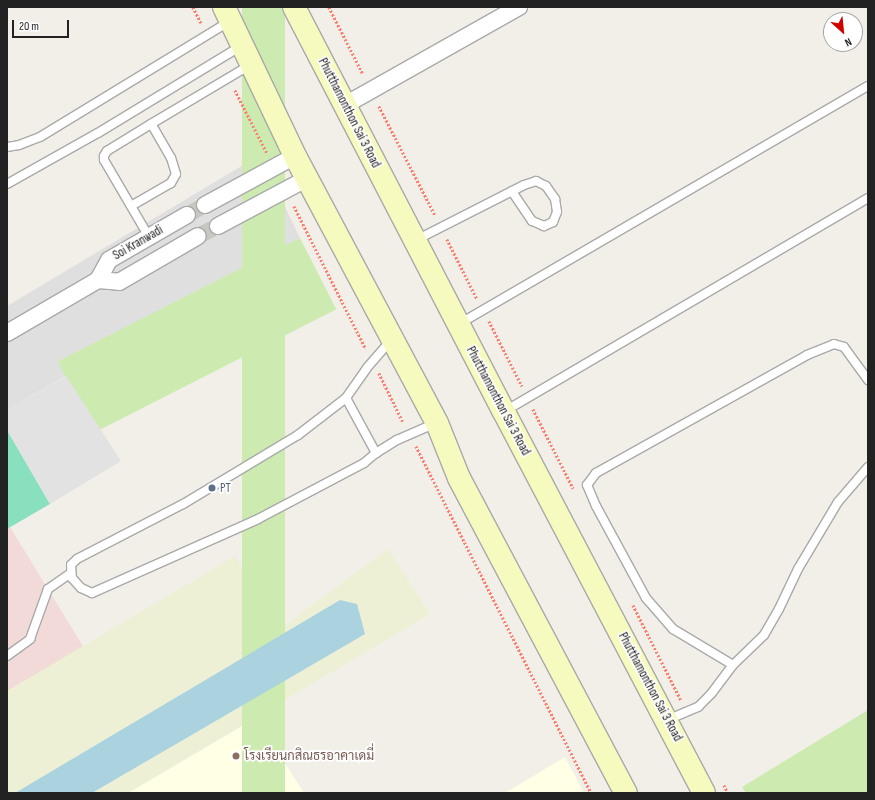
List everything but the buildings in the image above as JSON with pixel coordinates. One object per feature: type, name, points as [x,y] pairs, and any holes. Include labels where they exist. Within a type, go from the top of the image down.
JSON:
[{"type":"main road","name":"Phutthamonthon Sai 3 Road","points":[[301,9],[345,106],[704,793]]},
{"type":"main road","points":[[228,14],[296,156],[437,423],[459,478],[622,790]]},
{"type":"street","points":[[345,106],[519,7]]},
{"type":"street","points":[[205,206],[296,156]]},
{"type":"street","points":[[218,226],[308,178]]},
{"type":"street","name":"Soi Kranwadi","points":[[187,214],[109,260],[98,280],[119,282],[198,236]]},
{"type":"street","points":[[7,333],[98,280]]},
{"type":"lane","points":[[7,147],[19,145],[40,137],[207,35],[228,14]]},
{"type":"lane","points":[[7,184],[98,133],[243,44]]},
{"type":"lane","points":[[149,237],[104,160],[104,156],[107,151],[253,64]]},
{"type":"lane","points":[[458,324],[868,86]]},
{"type":"lane","points":[[131,206],[171,183],[176,174],[171,158],[151,124]]},
{"type":"lane","points":[[415,240],[512,191],[532,181],[542,183],[552,193],[558,207],[553,222],[544,226],[532,221],[512,191]]},
{"type":"lane","points":[[504,412],[868,198]]},
{"type":"lane","points":[[392,339],[373,361],[346,398],[298,435],[183,504],[77,559],[71,565],[72,578],[81,588],[92,593],[258,519],[364,463],[376,453],[410,434],[437,423]]},
{"type":"lane","points":[[733,664],[673,629],[646,598],[596,506],[587,485],[596,473],[807,355],[834,344],[844,347],[868,380]]},
{"type":"lane","points":[[346,398],[376,453]]},
{"type":"lane","points":[[667,720],[698,707],[712,694],[733,664],[764,635],[779,609],[798,569],[838,502],[868,467]]},
{"type":"lane","points":[[7,656],[30,639],[48,589],[71,573]]},
{"type":"path","points":[[193,7],[207,35]]},
{"type":"path","points":[[229,78],[274,168]]},
{"type":"path","points":[[286,190],[591,793]]},
{"type":"shaded area","points":[[260,155],[300,238],[7,410],[7,306]]},
{"type":"shaded area","points":[[66,376],[121,461],[50,504],[7,430],[7,410]]},
{"type":"shaded area","points":[[10,527],[84,648],[7,693],[7,529]]},
{"type":"shaded area","points":[[388,549],[430,614],[128,793],[92,793],[365,634],[340,600],[15,793],[7,793],[7,691],[235,556],[281,628]]},
{"type":"shaded area","name":"โรงเรียนกสิณธรอาคาเดมี่","points":[[256,718],[304,793],[128,793]]},
{"type":"shaded area","points":[[565,757],[584,793],[505,793]]},
{"type":"green space","points":[[242,7],[285,7],[285,793],[242,793]]},
{"type":"green space","points":[[300,238],[336,309],[94,433],[58,361]]},
{"type":"green space","points":[[7,430],[50,504],[7,529]]},
{"type":"green space","points":[[868,710],[868,793],[746,793],[742,787]]},
{"type":"water","points":[[340,600],[357,604],[365,634],[92,793],[15,793]]},
{"type":"tunnel","points":[[187,215],[205,205]]},
{"type":"tunnel","points":[[198,236],[218,226]]},
{"type":"place","name":"PT","points":[[212,488]]},
{"type":"place","name":"โรงเรียนกสิณธรอาคาเดมี่","points":[[236,756]]}]
